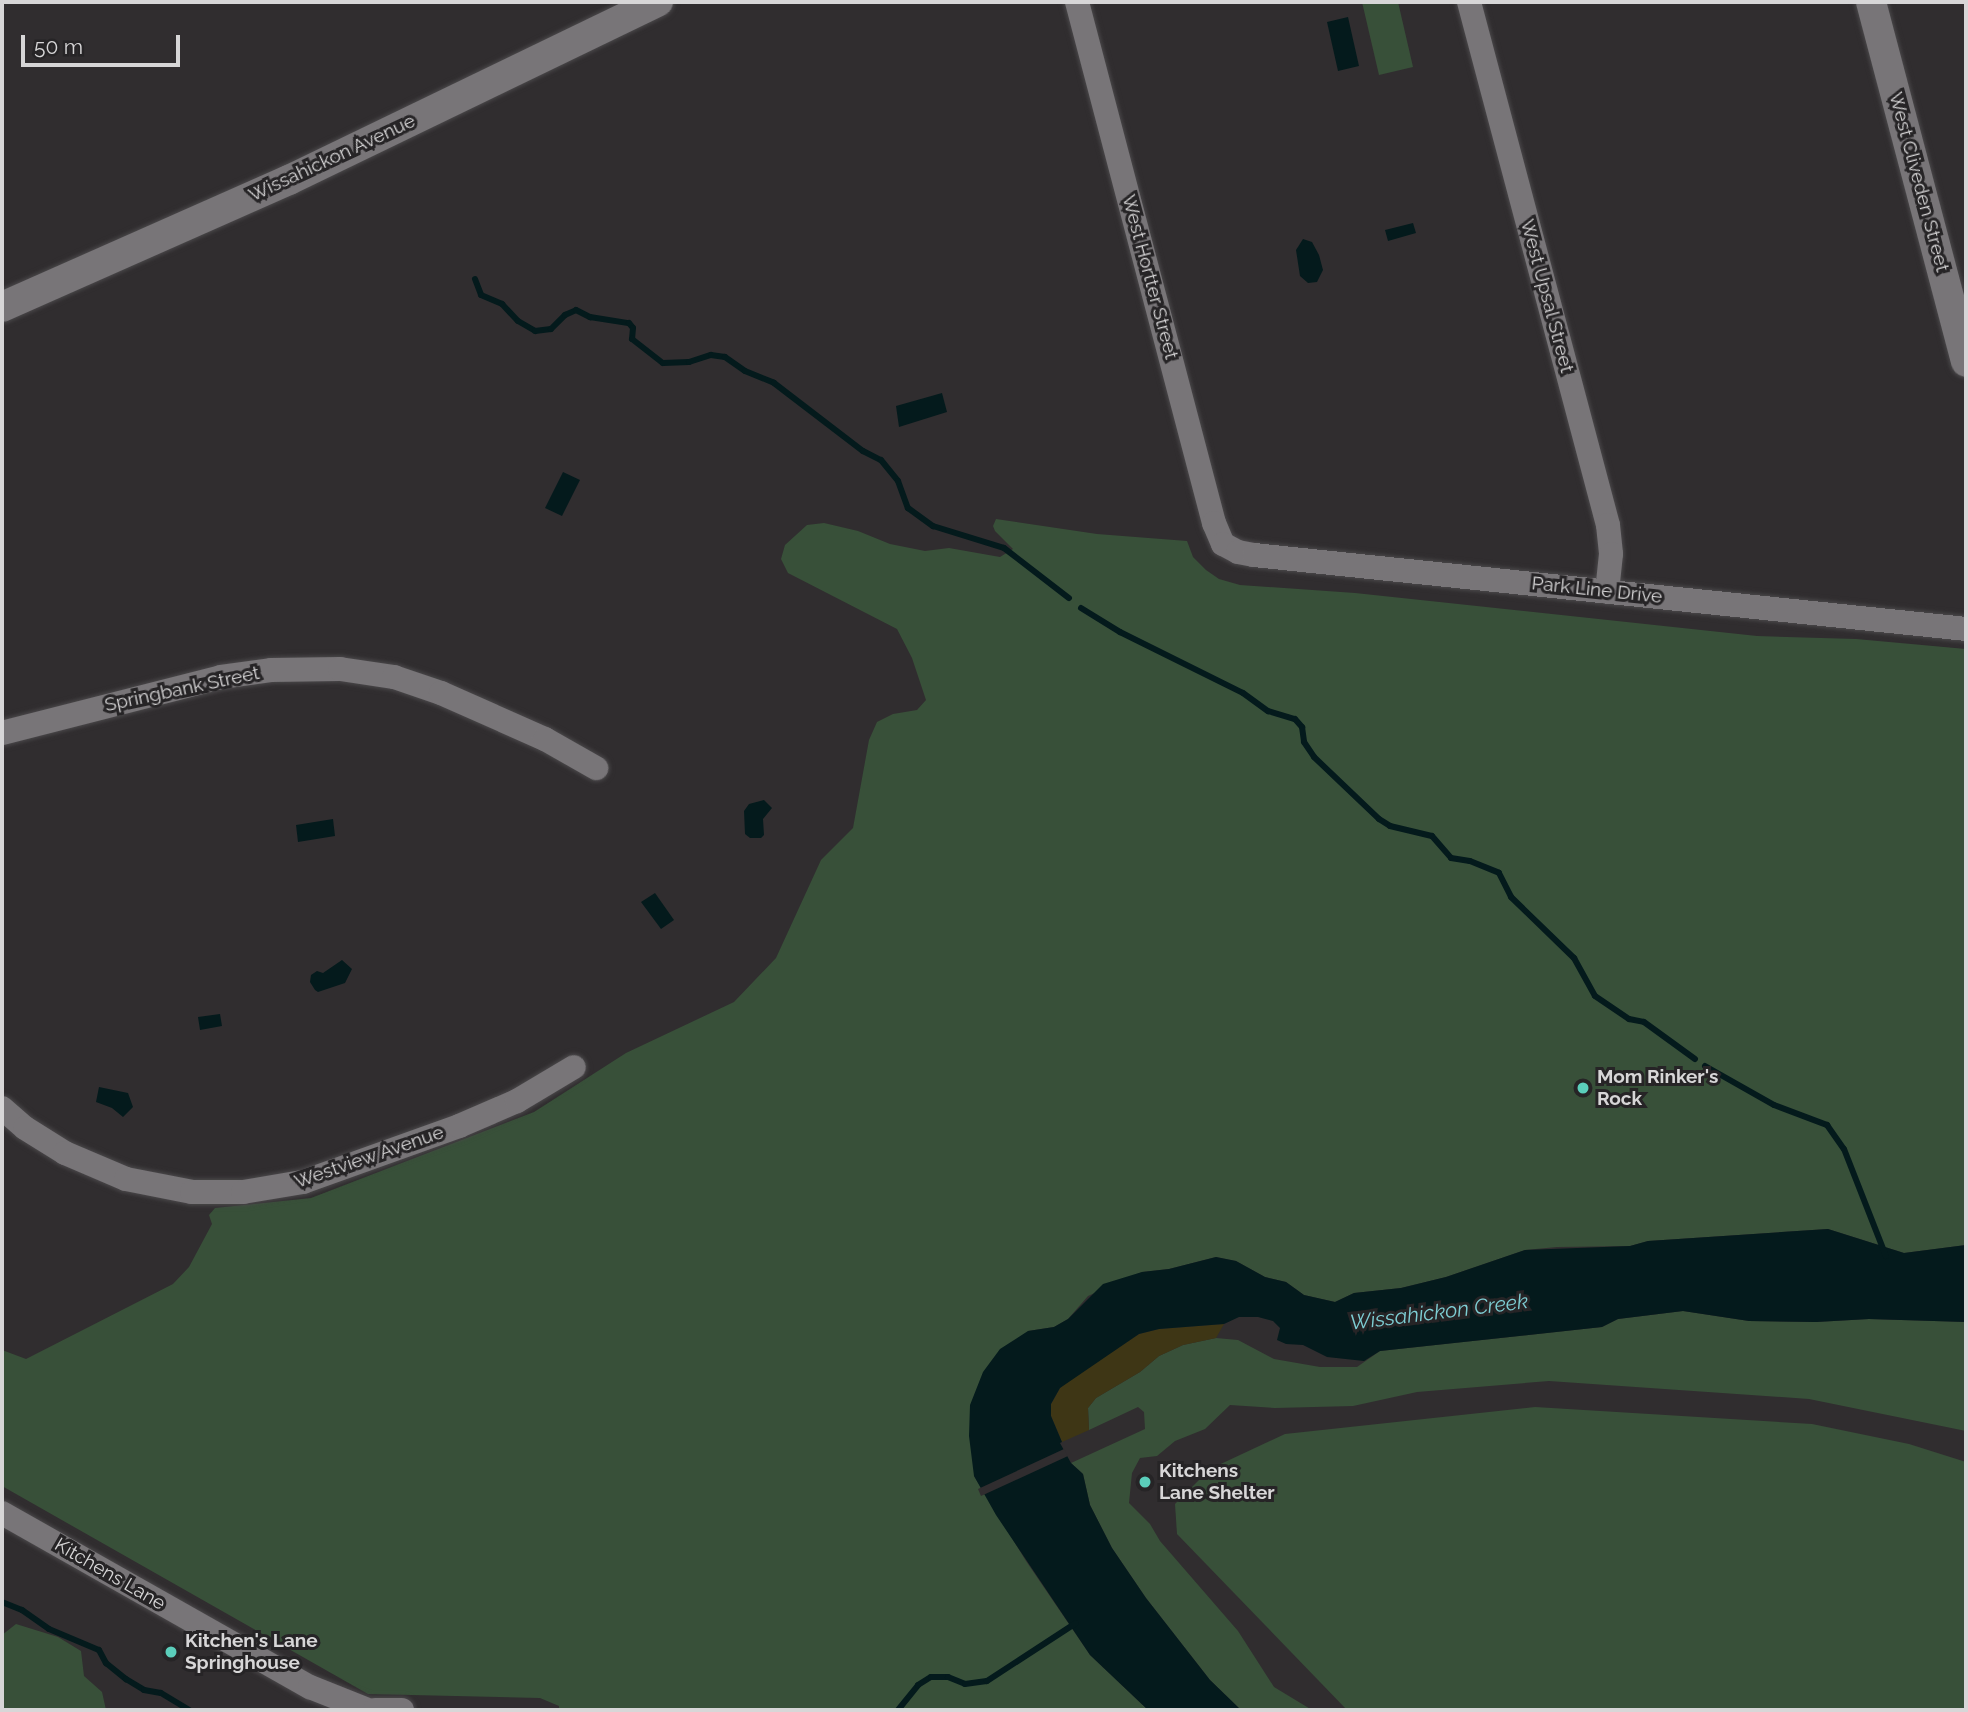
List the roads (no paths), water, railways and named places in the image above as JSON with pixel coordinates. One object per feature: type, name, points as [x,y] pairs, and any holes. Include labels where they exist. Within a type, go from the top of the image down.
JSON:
[{"type":"street","name":"Wissahickon Avenue","points":[[2,307],[300,174],[658,2]]},
{"type":"street","name":"West Hortter Street","points":[[1077,2],[1214,523],[1218,537],[1229,548]]},
{"type":"street","name":"West Upsal Street","points":[[1469,2],[1608,525],[1611,566],[1607,592]]},
{"type":"street","name":"West Cliveden Street","points":[[1871,2],[1966,362]]},
{"type":"street","name":"Park Line Drive","points":[[1229,548],[1254,555],[1966,629]]},
{"type":"street","name":"Springbank Street","points":[[2,733],[221,677],[271,670],[340,669],[394,677],[441,693],[536,734],[596,768]]},
{"type":"street","name":"Westview Avenue","points":[[2,1108],[24,1128],[65,1153],[126,1179],[192,1192],[243,1192],[286,1186],[324,1175],[447,1130],[517,1101],[574,1067]]},
{"type":"street","name":"Kitchens Lane","points":[[2,1513],[310,1687],[368,1710]]},
{"type":"street","points":[[375,1710],[402,1710]]},
{"type":"water","points":[[1348,17],[1359,66],[1338,71],[1327,22]]},
{"type":"water","points":[[1413,223],[1416,233],[1388,241],[1385,230]]},
{"type":"water","points":[[1303,239],[1312,242],[1319,255],[1323,270],[1317,282],[1308,283],[1300,276],[1296,250]]},
{"type":"water","points":[[942,393],[947,412],[899,427],[896,406]]},
{"type":"water","points":[[563,472],[580,480],[562,516],[545,508]]},
{"type":"water","points":[[764,800],[772,808],[763,819],[764,835],[761,838],[750,838],[745,834],[744,811],[749,804]]},
{"type":"water","points":[[333,819],[335,836],[298,842],[296,825]]},
{"type":"water","points":[[655,893],[674,920],[661,929],[641,902]]},
{"type":"water","points":[[342,960],[352,969],[345,983],[318,992],[315,990],[310,982],[311,975],[317,971],[323,973]]},
{"type":"water","points":[[220,1014],[222,1026],[200,1030],[198,1017]]},
{"type":"water","points":[[99,1087],[128,1093],[133,1107],[123,1117],[112,1108],[96,1102]]},
{"type":"water","name":"Wissahickon Creek","points":[[1828,1229],[1904,1253],[1966,1245],[1966,1322],[1869,1319],[1816,1322],[1749,1321],[1683,1311],[1618,1319],[1602,1327],[1380,1351],[1364,1361],[1327,1357],[1303,1345],[1286,1344],[1277,1340],[1280,1328],[1273,1321],[1258,1317],[1239,1317],[1224,1324],[1159,1329],[1139,1334],[1060,1388],[1051,1404],[1051,1416],[1062,1442],[1060,1443],[1071,1463],[1083,1474],[1090,1505],[1112,1548],[1146,1598],[1210,1680],[1241,1710],[1148,1710],[1090,1655],[996,1515],[974,1476],[969,1436],[970,1405],[983,1372],[1000,1349],[1028,1331],[1054,1327],[1068,1319],[1103,1284],[1142,1272],[1169,1269],[1216,1257],[1236,1261],[1265,1277],[1286,1282],[1304,1295],[1335,1302],[1354,1293],[1401,1288],[1446,1277],[1525,1250],[1630,1246],[1648,1241]]},
{"type":"waterway","points":[[475,279],[481,295],[502,304],[518,321],[535,331],[551,329],[565,315],[576,310],[590,317],[629,323],[633,328],[632,339],[663,363],[689,362],[711,355],[725,357],[745,371],[774,383],[863,451],[881,460],[898,481],[908,508],[933,526],[1004,548],[1069,598]]},
{"type":"waterway","points":[[1081,608],[1120,632],[1243,693],[1268,711],[1295,719],[1302,727],[1304,742],[1314,757],[1379,819],[1390,826],[1432,836],[1451,858],[1470,861],[1499,873],[1511,897],[1574,958],[1595,996],[1629,1019],[1644,1022],[1695,1059]]},
{"type":"waterway","points":[[1705,1066],[1774,1105],[1827,1125],[1844,1149],[1886,1256]]},
{"type":"waterway","points":[[2,1602],[22,1610],[49,1629],[99,1650],[106,1663],[126,1679],[144,1690],[161,1693],[189,1710]]},
{"type":"waterway","name":"Kitchens Lane","points":[[898,1710],[918,1685],[931,1677],[948,1677],[965,1684],[987,1681],[1076,1623]]},
{"type":"place","name":"Mom Rinker's Rock","points":[[1583,1088]]},
{"type":"place","name":"Kitchens Lane Shelter","points":[[1145,1482]]},
{"type":"place","name":"Kitchen's Lane Springhouse","points":[[171,1652]]}]
